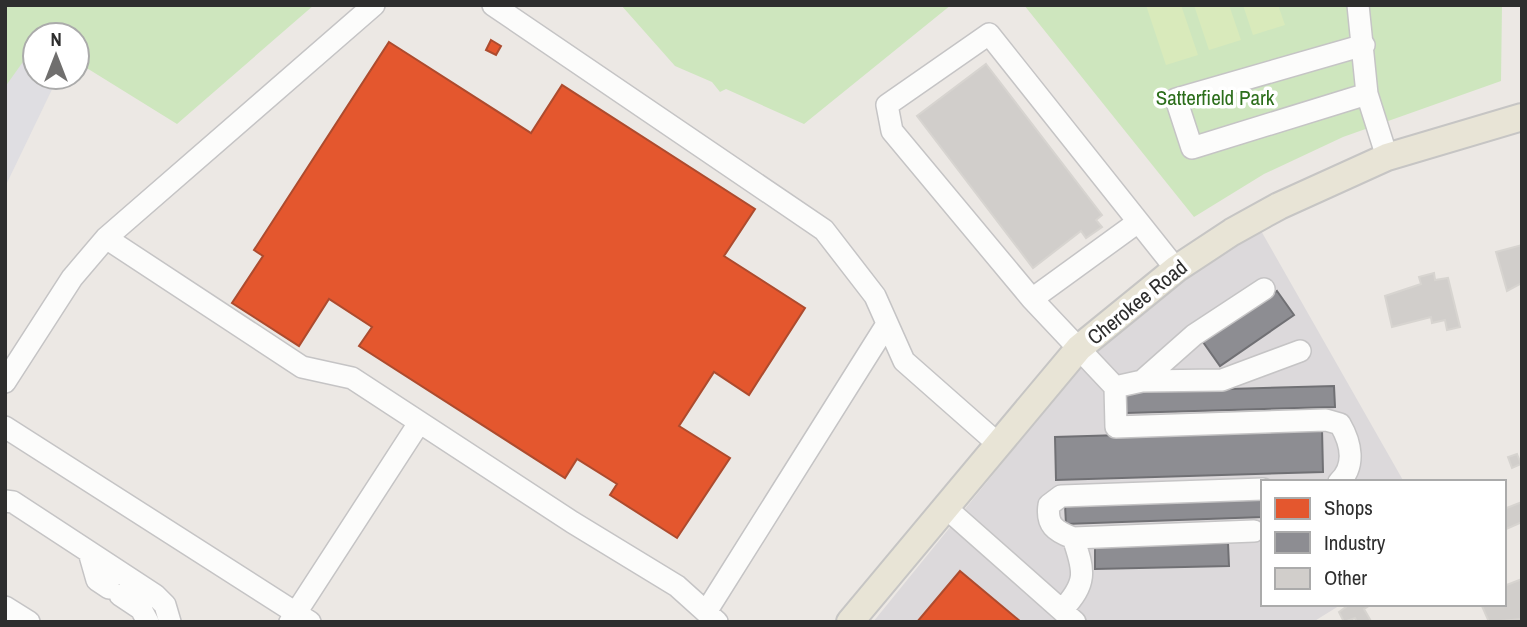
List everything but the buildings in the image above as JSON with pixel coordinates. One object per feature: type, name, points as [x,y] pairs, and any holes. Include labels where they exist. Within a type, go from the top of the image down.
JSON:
[{"type":"main road","name":"Cherokee Road","points":[[850,622],[1079,348],[1176,269],[1231,232],[1279,206],[1387,157],[1522,117]]},
{"type":"lane","points":[[5,382],[72,278],[106,238],[374,5]]},
{"type":"lane","points":[[493,5],[824,230],[875,296],[904,360],[997,443]]},
{"type":"lane","points":[[1357,5],[1364,45],[1367,94],[1387,157]]},
{"type":"lane","points":[[1176,269],[989,34],[887,105],[892,131],[1032,299],[1115,387],[1116,427],[1326,420],[1340,425],[1349,439],[1350,463],[1341,480]]},
{"type":"lane","points":[[1364,45],[1176,99],[1192,148],[1367,94]]},
{"type":"lane","points":[[1032,299],[1138,222]]},
{"type":"lane","points":[[106,238],[302,367],[352,378],[419,424],[677,586],[712,617],[887,324]]},
{"type":"lane","points":[[1142,382],[1194,335],[1264,289]]},
{"type":"lane","points":[[1115,387],[1142,382],[1222,380],[1300,351]]},
{"type":"lane","points":[[5,427],[299,619],[419,424]]},
{"type":"lane","points":[[1254,531],[1073,538],[1055,531],[1047,518],[1049,505],[1061,496],[1261,489]]},
{"type":"lane","points":[[5,501],[13,502],[155,595],[165,606],[170,622]]},
{"type":"lane","points":[[945,507],[1068,616],[1082,583],[1082,563],[1073,538]]},
{"type":"lane","points":[[89,552],[97,580],[141,609],[148,622]]},
{"type":"lane","points":[[5,607],[29,622]]},
{"type":"shaded area","points":[[5,5],[43,21],[21,21],[21,91],[51,91],[5,187]]},
{"type":"shaded area","points":[[1260,229],[1403,480],[1261,480],[1261,606],[1339,606],[1313,622],[873,622],[1073,376],[1125,323],[1214,257]]},
{"type":"green space","points":[[5,5],[314,5],[177,124],[91,71],[91,21],[21,21],[21,65],[5,87]]},
{"type":"green space","points":[[621,5],[951,5],[804,124],[726,89],[720,92],[712,82],[675,66]]},
{"type":"green space","name":"Satterfield Park","points":[[1024,5],[1502,5],[1501,81],[1343,137],[1264,174],[1194,217]]},
{"type":"green space","points":[[1146,5],[1181,5],[1198,55],[1166,65]]},
{"type":"green space","points":[[1194,5],[1229,5],[1241,40],[1209,50]]},
{"type":"green space","points":[[1243,5],[1278,5],[1285,25],[1253,35]]}]
